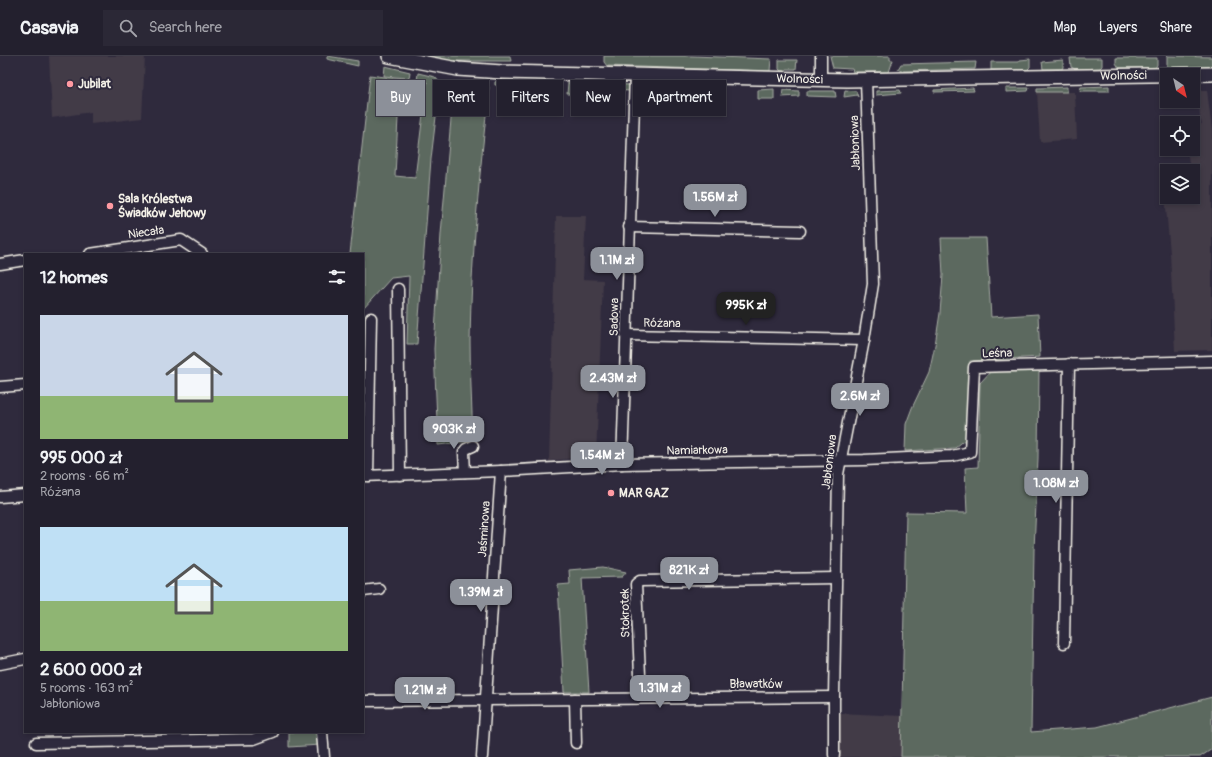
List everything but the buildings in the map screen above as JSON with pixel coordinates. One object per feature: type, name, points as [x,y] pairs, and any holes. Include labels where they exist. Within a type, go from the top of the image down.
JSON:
[{"type":"street","name":"Wolności","points":[[388,56],[458,69],[504,72],[635,75],[866,80],[1212,74]]},
{"type":"street","points":[[821,56],[821,79]]},
{"type":"street","name":"Sadowa","points":[[622,464],[635,75]]},
{"type":"street","name":"Jabłoniowa","points":[[834,755],[838,474],[864,340],[873,284],[866,80]]},
{"type":"street","points":[[629,227],[800,230]]},
{"type":"street","name":"Niecała","points":[[96,253],[181,240],[200,253]]},
{"type":"street","points":[[0,264],[24,260]]},
{"type":"street","points":[[398,289],[400,475]]},
{"type":"street","points":[[366,476],[371,318]]},
{"type":"street","name":"Różana","points":[[626,335],[864,340]]},
{"type":"street","name":"Leśna","points":[[841,460],[952,456],[970,452],[974,367],[1212,361]]},
{"type":"street","points":[[1064,643],[1069,364]]},
{"type":"street","points":[[0,387],[24,385]]},
{"type":"street","points":[[465,472],[464,452],[466,448],[473,446]]},
{"type":"street","name":"Namiarkowa","points":[[366,476],[501,471],[622,464],[841,460]]},
{"type":"street","name":"Jaśminowa","points":[[482,757],[501,471]]},
{"type":"street","points":[[0,497],[24,495]]},
{"type":"street","name":"Stokrotek","points":[[641,698],[636,584],[640,581],[836,578]]},
{"type":"street","points":[[364,591],[379,589]]},
{"type":"street","points":[[0,664],[24,659]]},
{"type":"street","name":"Bławatków","points":[[364,701],[834,697]]},
{"type":"street","points":[[575,699],[576,743]]},
{"type":"street","points":[[36,743],[125,737],[254,739],[270,733]]},
{"type":"street","points":[[322,733],[324,757]]},
{"type":"shaded area","points":[[49,56],[145,56],[142,118],[91,124],[91,112],[52,118]]},
{"type":"shaded area","points":[[1200,90],[1207,90],[1212,130],[1212,350],[1175,351],[1170,253],[1166,204],[1200,204],[1200,164],[1189,164],[1188,156],[1200,156],[1200,124],[1202,124],[1200,116]]},
{"type":"shaded area","points":[[1037,92],[1075,92],[1077,139],[1040,142]]},
{"type":"shaded area","points":[[556,216],[586,216],[583,279],[603,280],[596,457],[549,461]]},
{"type":"shaded area","points":[[840,713],[902,716],[901,757],[838,757]]},
{"type":"green space","points":[[327,56],[358,61],[358,66],[327,59]]},
{"type":"green space","points":[[425,56],[510,56],[511,61],[451,61]]},
{"type":"green space","points":[[604,56],[692,56],[771,59],[770,71],[607,66],[604,62]]},
{"type":"green space","points":[[830,56],[890,56],[890,60],[893,60],[889,72],[853,72],[852,69],[833,68]]},
{"type":"green space","points":[[1167,56],[1212,57],[1212,67],[1167,68]]},
{"type":"green space","points":[[1070,58],[1102,58],[1102,66],[1100,68],[1075,69],[1071,67]]},
{"type":"green space","points":[[1116,58],[1157,58],[1157,65],[1155,68],[1119,68],[1116,63]]},
{"type":"green space","points":[[1030,59],[1030,67],[1027,70],[991,70],[991,62],[1019,62],[1020,60]]},
{"type":"green space","points":[[779,60],[797,60],[796,69],[786,69],[786,71],[781,71],[779,69]]},
{"type":"green space","points":[[1063,60],[1062,69],[1043,69],[1042,62]]},
{"type":"green space","points":[[976,62],[975,69],[901,71],[898,69],[901,64]]},
{"type":"green space","points":[[385,66],[410,72],[409,78],[384,76]]},
{"type":"green space","points":[[418,73],[435,77],[438,80],[433,80],[433,116],[436,116],[431,159],[417,344],[407,344],[409,276],[391,278],[364,308],[364,253],[350,253],[370,75],[400,79],[376,80],[376,116],[398,116],[395,176],[415,178],[423,116],[425,116],[427,82],[425,82],[425,80],[417,80]]},
{"type":"green space","points":[[568,83],[571,83],[571,94],[567,94]]},
{"type":"green space","points":[[625,85],[631,85],[631,93],[625,91]]},
{"type":"green space","points":[[1109,86],[1109,91],[1080,91],[1081,87]]},
{"type":"green space","points":[[1067,87],[1067,92],[1037,92],[1037,88]]},
{"type":"green space","points":[[973,88],[974,91],[934,92],[934,90]]},
{"type":"green space","points":[[1006,88],[1029,88],[1028,91],[1006,92]]},
{"type":"green space","points":[[774,89],[774,99],[758,99],[758,90]]},
{"type":"green space","points":[[783,90],[799,91],[799,96],[782,97]]},
{"type":"green space","points":[[845,90],[856,91],[858,97],[857,95],[844,97]]},
{"type":"green space","points":[[900,90],[901,93],[876,95],[876,91]]},
{"type":"green space","points":[[807,91],[835,91],[836,97],[807,96]]},
{"type":"green space","points":[[451,116],[486,116],[479,182],[472,277],[470,341],[473,441],[438,445],[434,349],[441,234]]},
{"type":"green space","points":[[941,238],[986,238],[991,317],[1038,314],[1040,357],[970,361],[967,438],[955,448],[905,451],[906,424],[929,372],[935,345],[940,313],[943,275]]},
{"type":"green space","points":[[1039,369],[1031,732],[1097,727],[1212,697],[1212,749],[1200,757],[901,757],[906,512],[967,513],[965,468],[978,467],[980,383],[992,370]]},
{"type":"green space","points":[[603,567],[626,572],[622,577],[582,578],[589,692],[564,692],[558,585],[570,584],[569,570]]},
{"type":"green space","points":[[289,733],[319,733],[320,745],[289,747]]},
{"type":"place","name":"Jubilat","points":[[70,84]]},
{"type":"place","name":"Sala Królestwa Świadków Jehowy","points":[[110,206]]},
{"type":"place","name":"MAR GAZ","points":[[611,493]]}]
